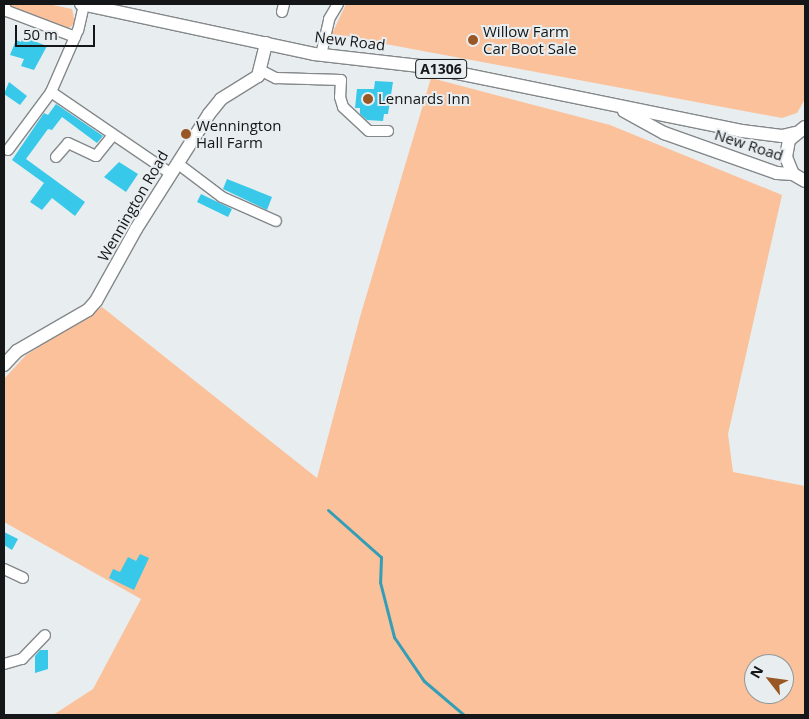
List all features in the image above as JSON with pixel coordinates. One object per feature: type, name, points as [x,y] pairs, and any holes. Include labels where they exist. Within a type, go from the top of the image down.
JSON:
[{"type":"main road","name":"New Road","points":[[82,4],[321,55],[428,67],[615,106],[672,115],[742,131],[782,136],[800,130]]},
{"type":"main road","points":[[260,70],[266,44]]},
{"type":"main road","name":"Wennington Road","points":[[4,365],[29,343],[88,310],[109,280],[174,168],[221,100],[251,81],[260,70]]},
{"type":"main road","name":"New Road","points":[[615,106],[664,133],[777,173],[793,174]]},
{"type":"main road","points":[[800,130],[786,149],[786,158],[793,174],[805,181]]},
{"type":"lane","points":[[8,150],[51,92],[76,36],[82,4]]},
{"type":"lane","points":[[321,55],[328,19],[338,4]]},
{"type":"lane","points":[[4,5],[7,11],[76,36]]},
{"type":"lane","points":[[260,70],[276,78],[342,80],[340,96],[343,107],[370,131],[388,131]]},
{"type":"lane","points":[[51,92],[112,136],[174,168],[222,197],[276,221]]},
{"type":"lane","points":[[56,158],[68,143],[96,156],[112,136]]},
{"type":"lane","points":[[4,569],[22,578]]},
{"type":"lane","points":[[4,664],[22,659],[45,635]]},
{"type":"shaded area","points":[[6,4],[48,4],[72,9],[75,23],[68,29],[13,11]]},
{"type":"shaded area","points":[[346,4],[805,4],[805,99],[797,113],[782,118],[332,34]]},
{"type":"shaded area","points":[[431,78],[610,125],[782,195],[728,434],[733,472],[805,486],[805,715],[53,715],[93,689],[141,599],[4,522],[4,379],[26,355],[102,307],[317,478],[360,317]]},
{"type":"building","points":[[23,37],[47,46],[34,70],[21,66],[24,59],[10,55],[16,40],[21,42]]},
{"type":"building","points":[[375,81],[393,82],[388,114],[384,114],[383,121],[367,120],[360,114],[360,108],[355,108],[357,89],[374,89]]},
{"type":"building","points":[[9,82],[27,96],[20,105],[4,94]]},
{"type":"building","points":[[56,104],[103,136],[97,143],[62,117],[52,130],[48,129],[26,159],[85,202],[75,216],[52,198],[42,210],[30,202],[44,183],[12,160],[44,113],[48,115]]},
{"type":"building","points":[[119,162],[138,174],[126,192],[104,177]]},
{"type":"building","points":[[227,179],[272,197],[267,210],[223,189]]},
{"type":"building","points":[[201,194],[232,209],[228,217],[197,202]]},
{"type":"building","points":[[4,532],[18,539],[12,550],[4,545]]},
{"type":"building","points":[[140,554],[149,558],[134,590],[109,578],[113,569],[120,572],[128,557],[136,561]]},
{"type":"building","points":[[40,650],[48,650],[48,669],[35,673],[35,656]]},
{"type":"waterway","points":[[328,510],[381,557],[380,582],[394,637],[424,681],[464,715]]},
{"type":"place","name":"Willow Farm Car Boot Sale","points":[[473,40]]},
{"type":"place","name":"Lennards Inn","points":[[368,99]]},
{"type":"place","name":"Wennington Hall Farm","points":[[186,134]]}]
